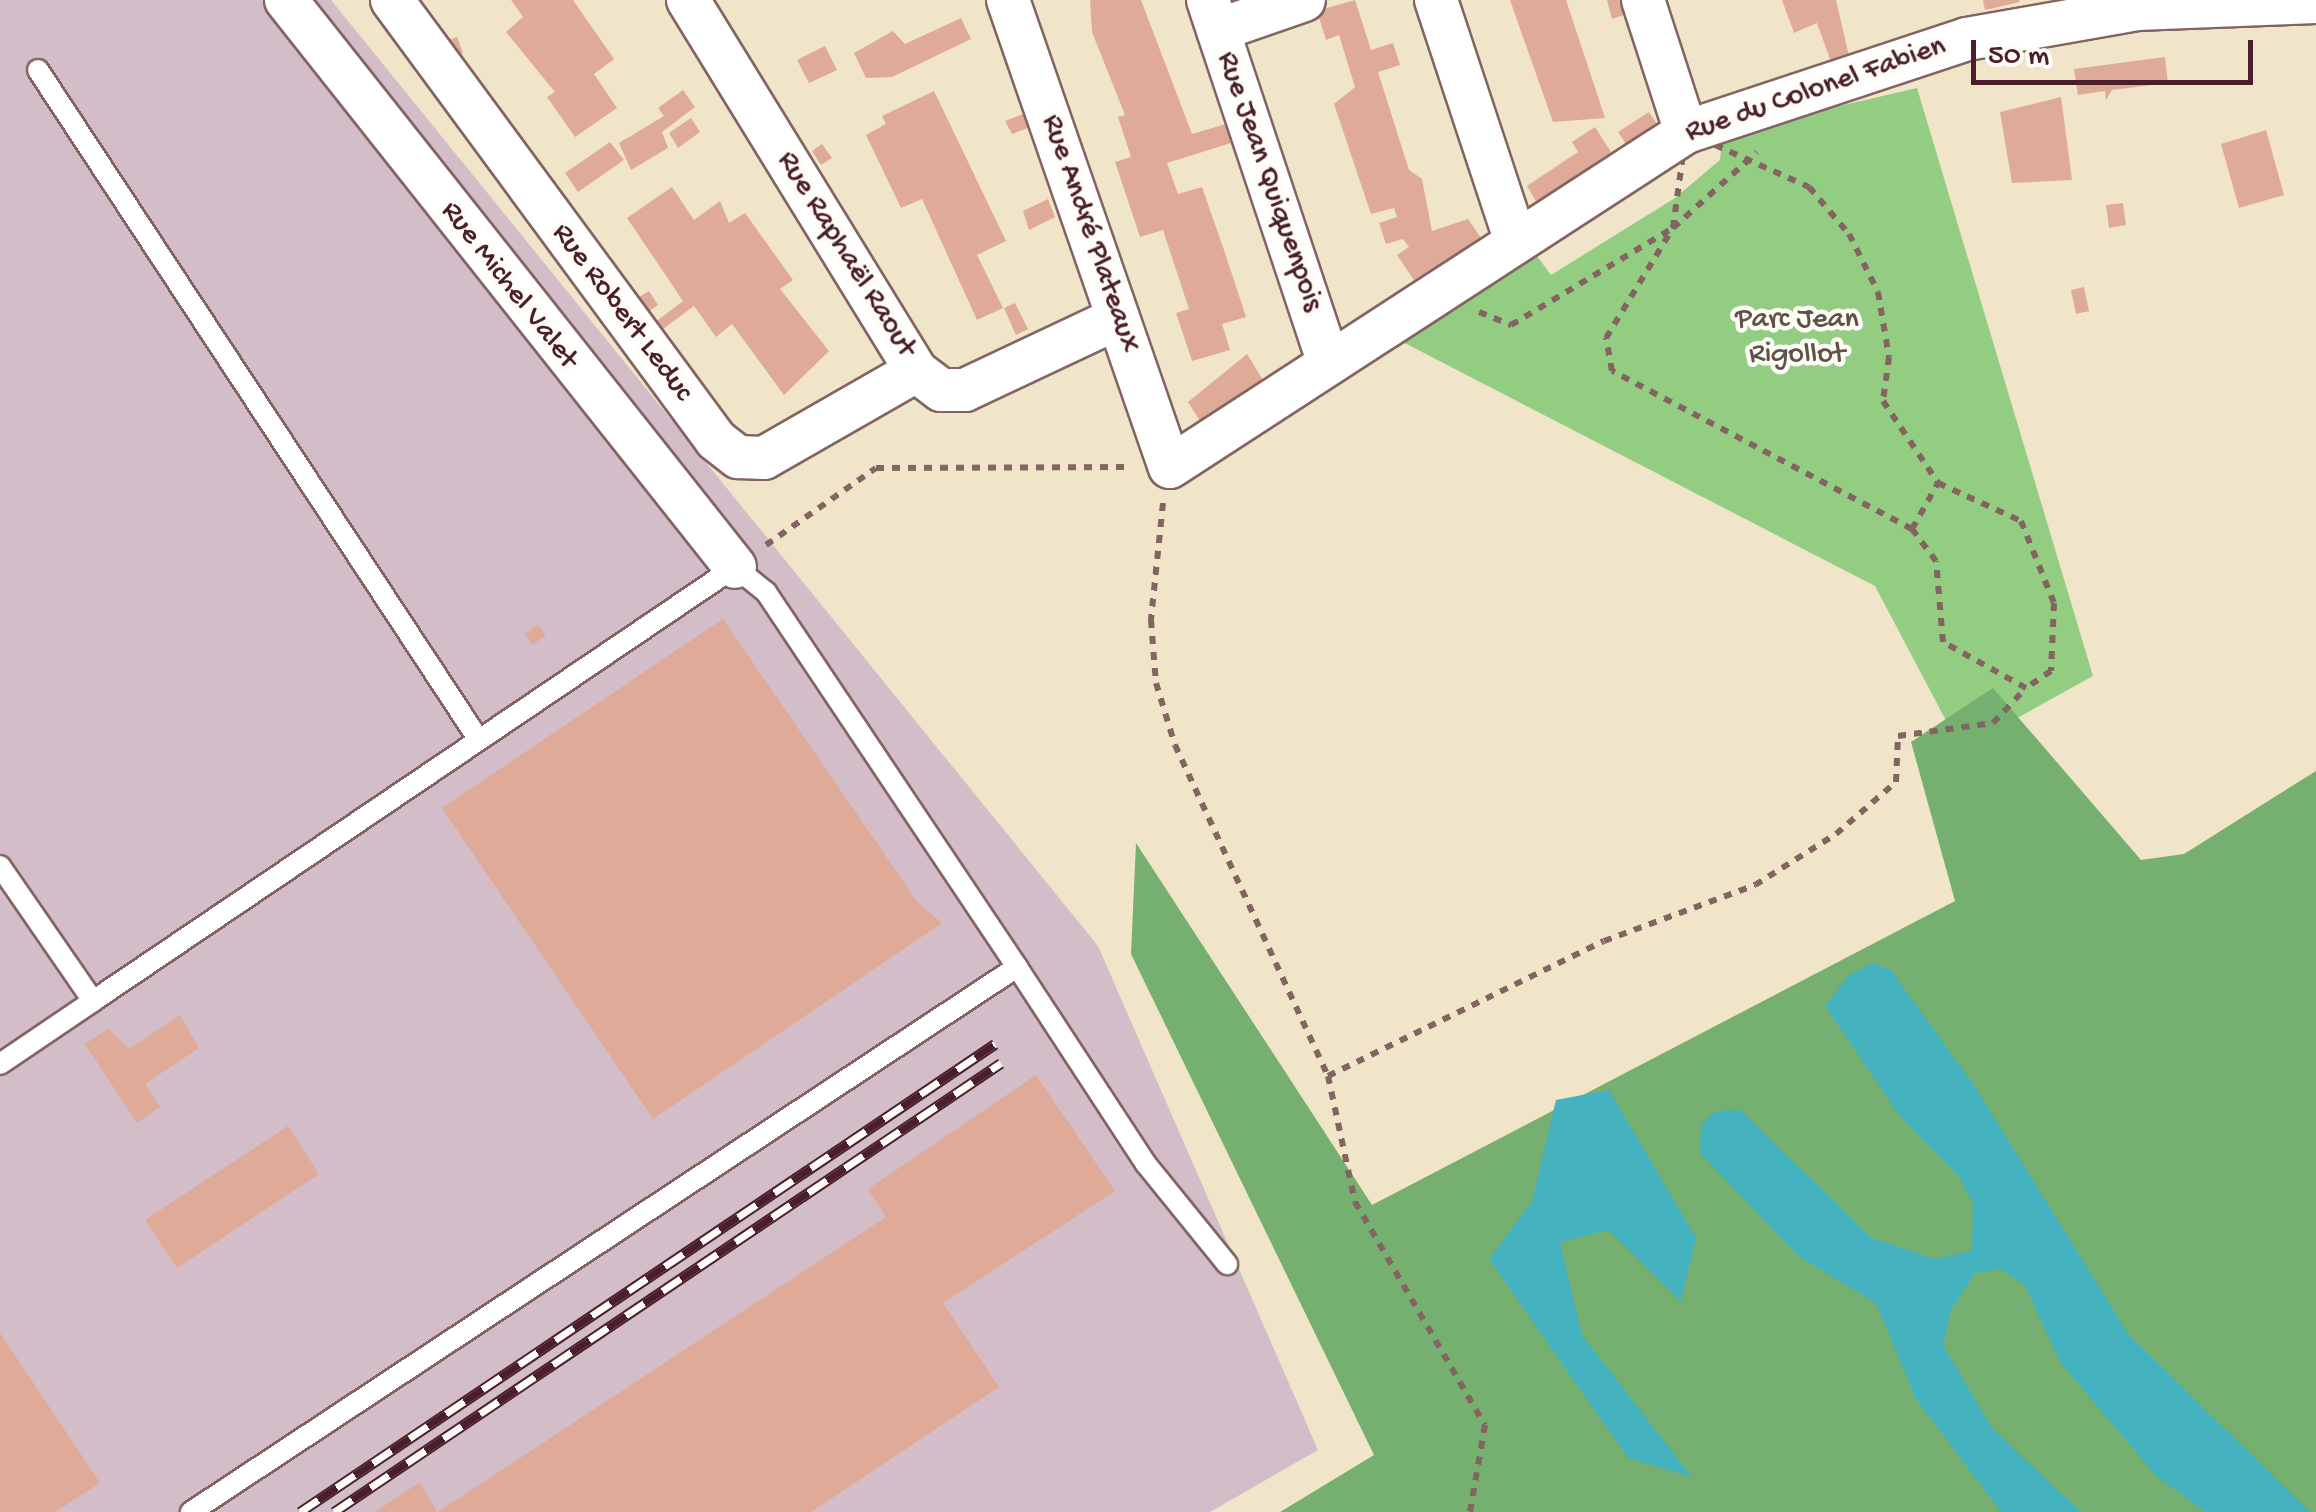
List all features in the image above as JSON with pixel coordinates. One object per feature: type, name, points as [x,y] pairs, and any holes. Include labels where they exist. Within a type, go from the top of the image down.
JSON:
[{"type":"street","name":"Rue Michel Valet","points":[[286,0],[735,567]]},
{"type":"street","name":"Rue Robert Leduc","points":[[392,0],[716,440],[738,457],[764,458],[916,370]]},
{"type":"street","name":"Rue Raphaël Raout","points":[[688,0],[916,370],[940,390],[966,390],[1118,318]]},
{"type":"street","name":"Rue André Plateaux","points":[[1008,0],[1170,467]]},
{"type":"street","points":[[1212,15],[1304,0]]},
{"type":"street","points":[[1436,0],[1516,242]]},
{"type":"street","points":[[1644,0],[1686,132]]},
{"type":"street","name":"Rue du Colonel Fabien","points":[[1170,467],[1686,132],[1793,96],[1967,19],[2152,4],[2316,2]]},
{"type":"street","name":"Rue Jean Quiquenpois","points":[[1212,15],[1329,364]]},
{"type":"lane","points":[[38,70],[477,737]]},
{"type":"lane","points":[[0,1064],[477,737],[735,567],[766,592],[1146,1164],[1227,1264]]},
{"type":"lane","points":[[0,866],[93,1001]]},
{"type":"lane","points":[[191,1512],[1018,967]]},
{"type":"path","points":[[1436,293],[1511,325],[1673,228],[1750,163],[1793,96]]},
{"type":"path","points":[[1328,1076],[1604,942],[1755,885],[1836,834],[1896,782],[1898,736],[1993,723],[2026,688],[2051,671],[2054,603],[2022,521],[1938,483],[1882,400],[1889,357],[1878,292],[1850,234],[1810,188],[1686,132],[1673,228],[1606,338],[1612,371],[1912,530],[1936,561],[1943,642],[2026,688]]},
{"type":"path","points":[[735,567],[876,468],[1170,467],[1155,548],[1156,683],[1175,745],[1328,1076],[1355,1202],[1485,1425],[1470,1512]]},
{"type":"path","points":[[1912,530],[1938,483]]},
{"type":"shaded area","points":[[0,0],[331,0],[1098,946],[1318,1450],[1210,1512],[0,1512]]},
{"type":"green space","name":"Parc Jean Rigollot","points":[[1917,88],[2093,676],[1961,749],[1875,586],[1395,338],[1531,248],[1551,275],[1675,198],[1720,160],[1723,133]]},
{"type":"green space","points":[[1993,688],[2141,860],[2184,854],[2316,771],[2316,1512],[1280,1512],[1374,1455],[1131,954],[1136,843],[1372,1205],[1955,901],[1911,742]]},
{"type":"water","points":[[1872,963],[1891,970],[1976,1088],[2129,1335],[2310,1512],[2206,1512],[2157,1477],[2060,1362],[2025,1286],[2001,1269],[1975,1273],[1951,1310],[1943,1345],[1992,1428],[2081,1512],[2001,1512],[1916,1399],[1876,1303],[1798,1256],[1700,1153],[1701,1125],[1716,1111],[1740,1110],[1872,1238],[1935,1259],[1972,1251],[1973,1204],[1959,1177],[1900,1116],[1825,1006],[1848,976]]},
{"type":"water","points":[[1609,1090],[1696,1238],[1681,1301],[1608,1230],[1560,1242],[1582,1335],[1692,1477],[1628,1458],[1489,1259],[1532,1201],[1556,1100]]},
{"type":"building","points":[[511,0],[573,0],[614,59],[594,74],[617,108],[575,137],[547,97],[555,92],[506,32],[523,17]]},
{"type":"building","points":[[1090,0],[1141,0],[1192,134],[1226,124],[1231,143],[1167,163],[1178,194],[1202,187],[1225,253],[1246,317],[1222,324],[1230,350],[1192,361],[1176,313],[1189,309],[1163,230],[1140,237],[1115,162],[1131,157],[1118,117],[1125,115],[1092,32]]},
{"type":"building","points":[[1355,0],[1371,50],[1393,43],[1400,65],[1378,72],[1409,170],[1422,179],[1432,231],[1468,219],[1481,238],[1414,280],[1397,255],[1409,247],[1403,239],[1386,244],[1379,223],[1397,217],[1394,208],[1371,214],[1334,104],[1355,87],[1339,35],[1326,40],[1317,11]]},
{"type":"building","points":[[1510,0],[1566,0],[1605,118],[1553,122]]},
{"type":"building","points":[[1607,0],[1623,0],[1627,14],[1612,19]]},
{"type":"building","points":[[1782,0],[1836,0],[1849,56],[1831,62],[1817,23],[1794,33]]},
{"type":"building","points":[[1983,0],[2019,0],[2020,2],[1985,10]]},
{"type":"building","points":[[961,18],[971,39],[892,77],[866,78],[854,53],[893,31],[905,44]]},
{"type":"building","points":[[457,37],[463,53],[440,61],[434,46]]},
{"type":"building","points":[[825,46],[837,70],[809,83],[797,60]]},
{"type":"building","points":[[2165,57],[2168,83],[2112,90],[2106,100],[2105,91],[2078,95],[2074,69]]},
{"type":"building","points":[[683,90],[695,107],[662,132],[668,148],[631,170],[619,143],[664,116],[658,108]]},
{"type":"building","points":[[934,91],[1006,241],[977,255],[1003,308],[977,320],[922,199],[901,208],[866,135],[886,124],[882,116]]},
{"type":"building","points":[[2061,97],[2072,180],[2012,183],[2000,112]]},
{"type":"building","points":[[1028,112],[1033,126],[1012,134],[1005,121]]},
{"type":"building","points":[[1649,112],[1657,124],[1626,144],[1618,132]]},
{"type":"building","points":[[691,118],[700,132],[678,148],[669,133]]},
{"type":"building","points":[[1595,127],[1611,152],[1537,203],[1527,186],[1578,152],[1572,142]]},
{"type":"building","points":[[2266,130],[2284,195],[2239,208],[2221,144]]},
{"type":"building","points":[[610,142],[624,160],[578,192],[565,173]]},
{"type":"building","points":[[822,144],[832,158],[821,165],[812,151]]},
{"type":"building","points":[[672,187],[694,220],[720,201],[729,223],[745,213],[793,280],[780,289],[829,351],[784,395],[732,324],[716,337],[694,306],[652,337],[646,329],[683,301],[627,218]]},
{"type":"building","points":[[1048,199],[1055,217],[1029,230],[1023,211]]},
{"type":"building","points":[[2123,203],[2126,225],[2109,228],[2106,205]]},
{"type":"building","points":[[2084,287],[2089,311],[2076,314],[2071,290]]},
{"type":"building","points":[[649,291],[658,305],[638,318],[629,303]]},
{"type":"building","points":[[1015,303],[1028,329],[1016,335],[1004,308]]},
{"type":"building","points":[[1247,354],[1263,380],[1200,421],[1188,402]]},
{"type":"building","points":[[723,619],[918,903],[942,923],[653,1119],[442,808]]},
{"type":"building","points":[[538,625],[546,635],[532,645],[525,634]]},
{"type":"building","points":[[180,1015],[199,1048],[145,1084],[160,1107],[137,1123],[85,1044],[108,1029],[129,1049]]},
{"type":"building","points":[[1036,1075],[1115,1191],[943,1303],[999,1387],[811,1512],[438,1512],[886,1217],[868,1189]]},
{"type":"building","points":[[288,1126],[319,1174],[177,1268],[145,1220]]},
{"type":"building","points":[[0,1333],[100,1483],[55,1512],[0,1512]]},
{"type":"building","points":[[420,1482],[437,1512],[375,1512]]},
{"type":"railway","points":[[300,1512],[995,1044]]},
{"type":"railway","points":[[334,1512],[1001,1063]]}]
